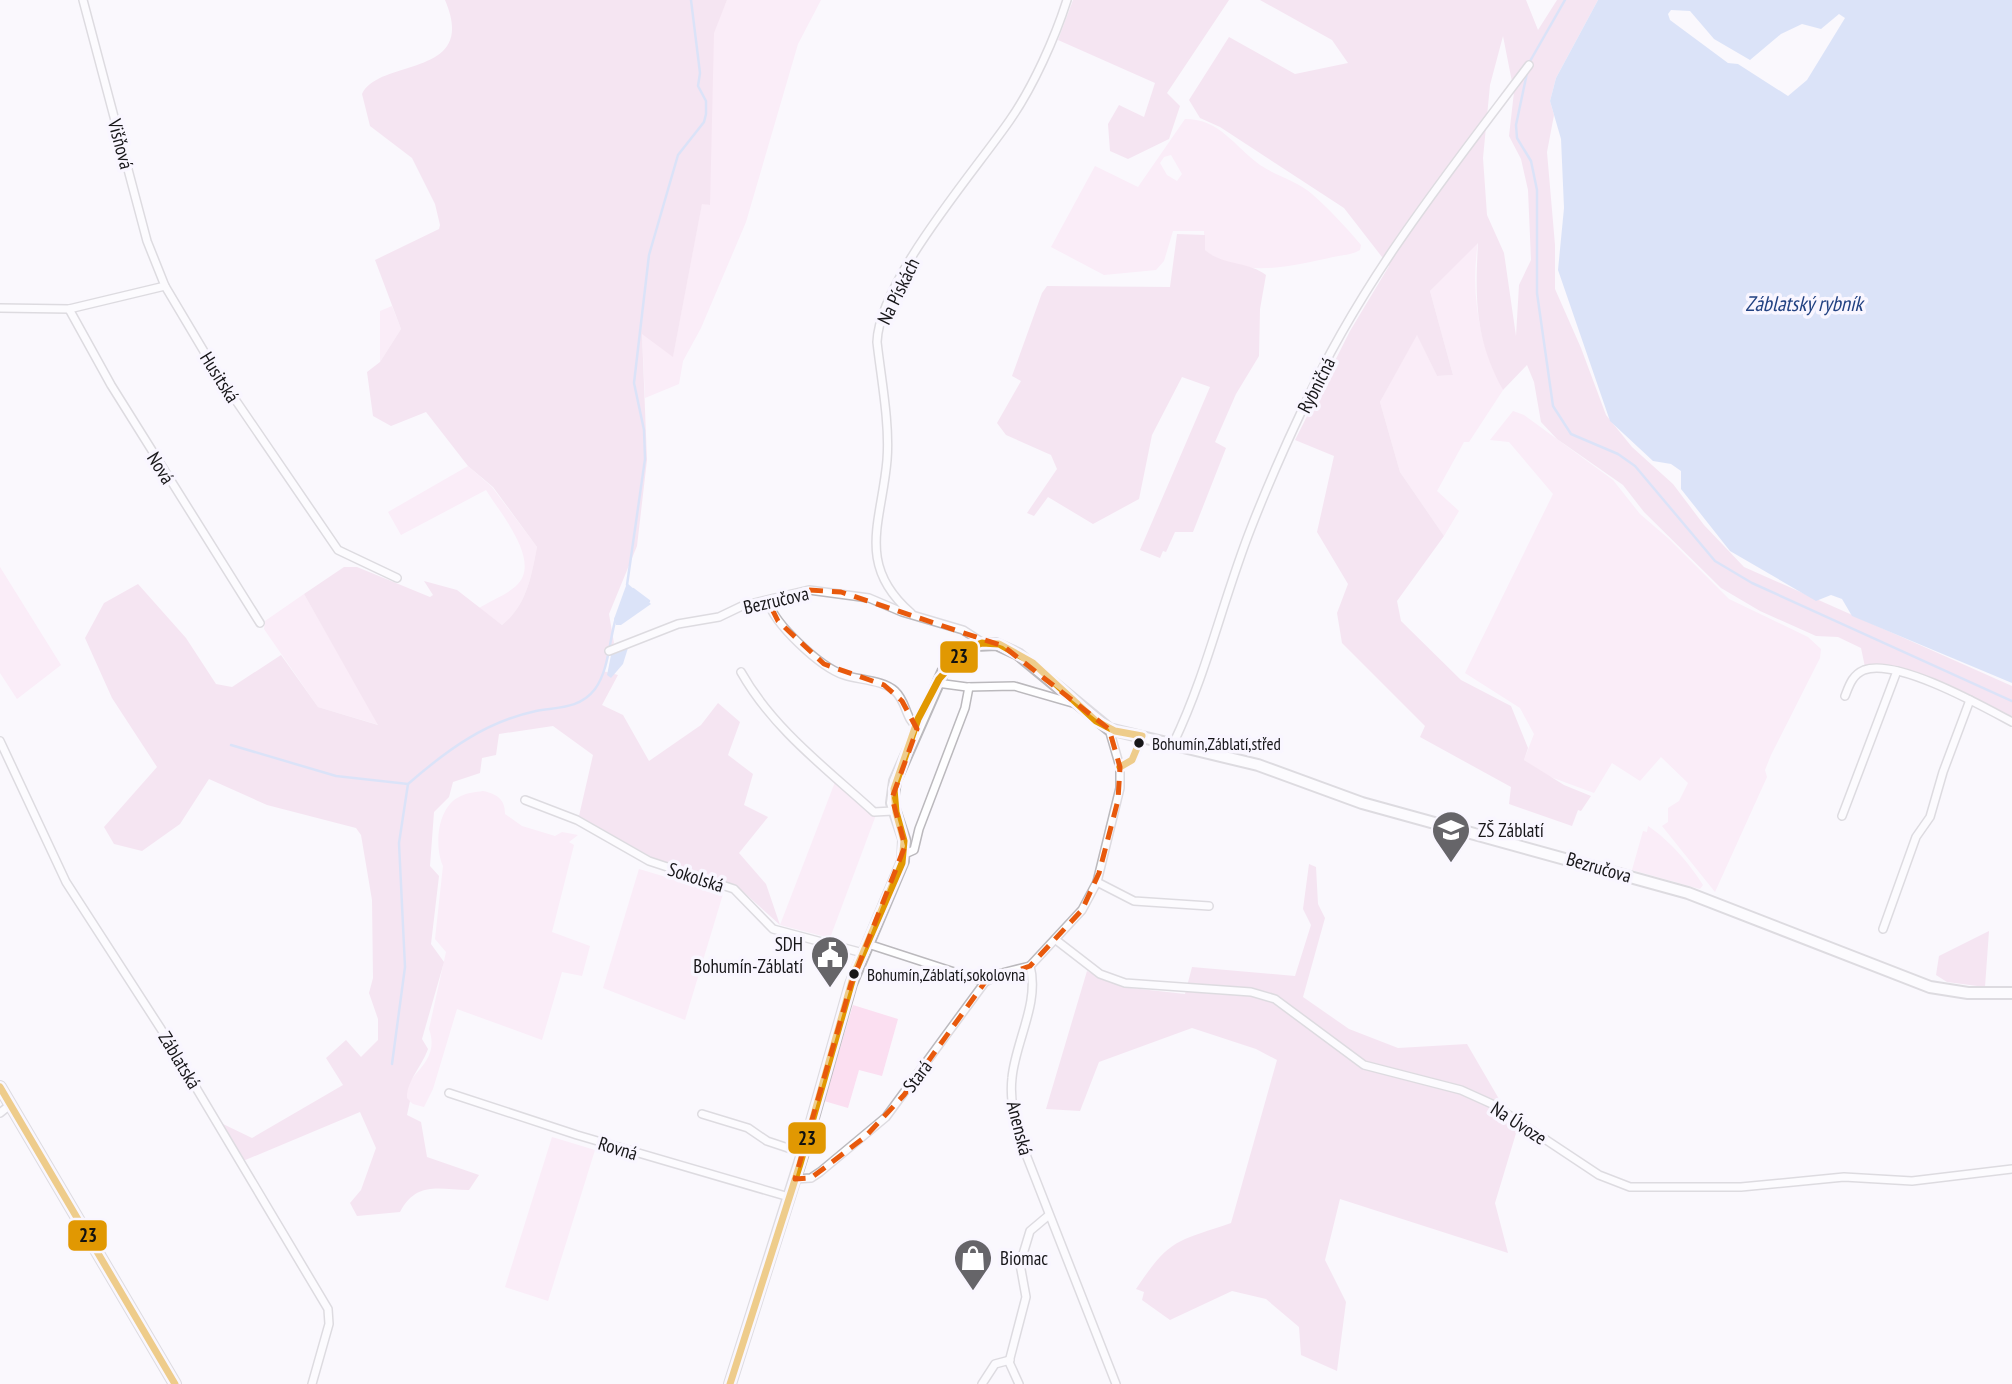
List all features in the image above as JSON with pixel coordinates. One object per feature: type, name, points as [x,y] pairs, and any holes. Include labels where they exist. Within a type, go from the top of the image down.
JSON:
[{"type":"main road","name":"Bezručova","points":[[983,643],[1003,646],[1023,657],[1109,729],[1174,743],[1284,773],[1363,803],[1498,838],[1700,897],[1919,983],[1955,992],[2012,993]]},
{"type":"main road","points":[[730,1384],[803,1153],[847,998],[905,854],[904,839],[893,811],[895,781],[937,683],[957,655],[983,643]]},
{"type":"main road","points":[[0,1087],[175,1384]]},
{"type":"street","name":"Višňová","points":[[83,0],[147,241],[165,286]]},
{"type":"street","name":"Na Pískách","points":[[911,613],[896,600],[878,567],[874,535],[888,458],[877,342],[879,327],[916,252],[958,188],[1012,118],[1058,27],[1068,0]]},
{"type":"street","name":"Rybničná","points":[[1174,743],[1208,660],[1250,528],[1305,404],[1349,322],[1400,238],[1529,65]]},
{"type":"street","points":[[0,307],[69,309],[165,286]]},
{"type":"street","name":"Husitská","points":[[165,286],[222,381],[338,550],[397,578]]},
{"type":"street","name":"Nová","points":[[69,309],[118,397],[260,623]]},
{"type":"street","name":"Bezručova","points":[[609,651],[678,624],[719,617],[742,606],[809,590],[841,592],[869,598],[902,612],[963,630],[983,643]]},
{"type":"street","points":[[768,600],[778,621],[824,664],[841,674],[884,685],[895,691],[910,721],[918,728]]},
{"type":"street","points":[[1845,696],[1851,680],[1864,670],[1897,671],[1970,700],[2012,722]]},
{"type":"street","points":[[1842,816],[1897,671]]},
{"type":"street","points":[[741,672],[756,698],[780,726],[877,814],[893,811]]},
{"type":"street","points":[[937,683],[969,687],[1014,686],[1080,704]]},
{"type":"street","points":[[905,854],[914,850],[919,829],[965,708],[969,687]]},
{"type":"street","points":[[1883,929],[1916,837],[1930,817],[1970,700]]},
{"type":"street","points":[[985,982],[1002,973],[1030,966],[1086,904],[1097,882],[1118,800],[1120,767],[1109,729]]},
{"type":"street","points":[[1120,767],[1132,760],[1142,736]]},
{"type":"street","name":"Záblatská","points":[[0,741],[66,882],[161,1029],[328,1309],[329,1324],[312,1384]]},
{"type":"street","name":"Sokolská","points":[[525,800],[577,820],[649,861],[734,889],[773,929],[865,948],[985,982]]},
{"type":"street","points":[[1097,882],[1134,901],[1209,905]]},
{"type":"street","name":"Na Úvoze","points":[[1056,940],[1100,974],[1125,983],[1251,992],[1275,999],[1364,1065],[1461,1090],[1492,1104],[1599,1175],[1630,1187],[1741,1187],[1844,1177],[1912,1181],[2012,1169]]},
{"type":"street","name":"Anenská","points":[[1030,966],[1031,989],[1012,1076],[1012,1102],[1025,1152],[1116,1384]]},
{"type":"street","name":"Stará","points":[[795,1179],[811,1178],[820,1172],[865,1138],[886,1117],[985,982]]},
{"type":"street","name":"Rovná","points":[[449,1093],[576,1135],[789,1197]]},
{"type":"street","points":[[0,1113],[10,1105]]},
{"type":"street","points":[[702,1114],[748,1128],[767,1142],[803,1153]]},
{"type":"street","points":[[1018,1384],[1011,1370],[1010,1360],[1026,1297],[1020,1264],[1026,1239],[1035,1223],[1049,1215]]},
{"type":"street","points":[[982,1384],[995,1364],[1010,1360]]},
{"type":"highlighted area","points":[[809,590],[841,592],[1003,646],[1109,729],[1120,767],[1118,800],[1099,873],[1082,910],[1030,966],[985,982],[904,1095],[865,1137],[811,1178],[795,1179],[851,984],[905,846],[892,798],[917,729],[902,701],[884,685],[824,664],[778,621],[768,601]]},
{"type":"shaded area","points":[[445,0],[727,0],[714,33],[710,205],[702,204],[673,357],[642,334],[647,460],[637,546],[609,614],[614,643],[603,671],[618,675],[602,705],[623,715],[649,761],[701,725],[718,703],[740,722],[728,755],[753,774],[744,805],[768,817],[739,853],[766,884],[780,925],[738,887],[653,858],[579,816],[593,755],[553,726],[499,734],[496,755],[482,758],[480,773],[453,782],[449,797],[434,812],[430,866],[439,876],[431,944],[444,962],[422,1039],[428,1049],[407,1092],[410,1101],[407,1115],[421,1122],[427,1157],[479,1175],[469,1190],[430,1189],[414,1195],[400,1212],[357,1216],[350,1203],[361,1190],[376,1148],[360,1112],[243,1161],[223,1124],[252,1138],[343,1085],[326,1058],[346,1040],[361,1057],[378,1040],[378,1019],[369,993],[373,978],[372,900],[361,835],[356,828],[267,805],[209,779],[180,824],[142,851],[114,844],[104,827],[157,767],[112,698],[85,638],[104,603],[138,584],[186,638],[216,684],[232,687],[281,655],[318,707],[378,725],[304,594],[344,567],[357,567],[430,597],[433,595],[424,581],[457,590],[502,625],[517,609],[530,580],[537,547],[493,487],[468,466],[426,412],[391,426],[373,416],[367,372],[380,362],[401,329],[375,260],[439,229],[440,225],[435,204],[412,158],[370,126],[362,94],[372,83],[387,75],[438,55],[449,43],[452,25]]},
{"type":"shaded area","points":[[727,0],[821,0],[798,44],[746,222],[701,328],[683,361],[679,384],[645,398],[642,332],[673,356],[702,203],[709,205],[713,32]]},
{"type":"shaded area","points":[[1073,0],[1229,0],[1167,93],[1180,106],[1169,139],[1128,159],[1110,151],[1108,124],[1119,105],[1144,117],[1155,83],[1058,40]]},
{"type":"shaded area","points":[[1260,0],[1526,0],[1538,30],[1557,0],[1598,0],[1556,78],[1550,101],[1554,115],[1547,152],[1555,245],[1555,289],[1606,415],[1632,447],[1673,484],[1704,525],[1744,567],[2012,686],[2012,718],[1923,678],[1865,667],[1861,648],[1838,637],[1816,636],[1760,611],[1721,588],[1644,512],[1623,485],[1557,439],[1541,422],[1534,382],[1527,365],[1503,390],[1482,336],[1477,301],[1478,243],[1430,291],[1453,375],[1437,376],[1417,335],[1380,402],[1400,472],[1444,536],[1397,601],[1401,621],[1461,680],[1511,706],[1528,748],[1524,760],[1564,785],[1591,796],[1581,811],[1578,810],[1572,826],[1509,804],[1511,787],[1420,737],[1425,726],[1342,643],[1337,613],[1348,584],[1317,532],[1334,456],[1295,440],[1350,331],[1389,266],[1344,208],[1220,127],[1200,118],[1189,100],[1229,37],[1295,74],[1348,63],[1332,40]],"holes":[[[1503,36],[1514,92],[1509,136],[1521,159],[1528,190],[1531,260],[1519,285],[1516,336],[1504,253],[1487,215],[1483,158],[1490,85]]]},
{"type":"shaded area","points":[[1185,119],[1197,120],[1226,135],[1260,165],[1306,189],[1361,245],[1360,250],[1284,267],[1250,268],[1219,259],[1205,250],[1204,231],[1173,231],[1164,261],[1156,270],[1104,275],[1051,247],[1095,166],[1138,187]],"holes":[[[1171,155],[1182,174],[1177,181],[1167,175],[1160,163],[1164,157]]]},
{"type":"shaded area","points":[[1177,234],[1205,235],[1205,250],[1212,255],[1251,267],[1266,275],[1260,309],[1259,356],[1236,394],[1215,442],[1226,448],[1193,532],[1175,532],[1166,552],[1163,551],[1160,558],[1140,550],[1210,387],[1182,377],[1152,435],[1139,499],[1093,524],[1048,497],[1034,516],[1027,513],[1057,469],[1051,455],[1006,435],[997,423],[1021,381],[1012,376],[1042,293],[1047,286],[1170,287]]},
{"type":"shaded area","points":[[1478,242],[1475,280],[1478,318],[1488,355],[1503,390],[1469,442],[1464,442],[1437,491],[1459,511],[1444,536],[1400,472],[1380,402],[1417,334],[1437,376],[1453,375],[1430,291]]},
{"type":"shaded area","points":[[392,306],[401,329],[380,362],[380,311]]},
{"type":"shaded area","points":[[1513,411],[1524,415],[1613,480],[1640,514],[1729,599],[1808,637],[1821,649],[1820,658],[1771,755],[1765,770],[1767,777],[1715,892],[1662,826],[1668,822],[1668,808],[1679,801],[1688,783],[1661,757],[1640,781],[1612,763],[1594,793],[1548,776],[1524,760],[1534,734],[1520,708],[1465,673],[1553,494],[1509,442],[1490,440]]},
{"type":"shaded area","points":[[468,466],[492,487],[537,547],[530,580],[522,599],[517,609],[502,625],[479,608],[516,586],[523,576],[525,564],[509,524],[486,490],[401,535],[388,512]]},
{"type":"shaded area","points":[[0,567],[61,665],[17,699],[0,673]]},
{"type":"shaded area","points":[[304,594],[379,725],[318,707],[264,629],[265,621]]},
{"type":"shaded area","points":[[835,782],[876,815],[830,938],[780,925]]},
{"type":"shaded area","points":[[483,791],[499,798],[504,804],[505,814],[522,826],[555,836],[562,832],[578,835],[569,842],[574,845],[552,932],[590,946],[582,976],[562,972],[542,1040],[457,1009],[433,1089],[424,1107],[413,1104],[406,1098],[406,1087],[429,1055],[429,1029],[446,952],[435,939],[443,866],[438,838],[440,827],[442,817],[453,801],[463,795]]},
{"type":"shaded area","points":[[1648,826],[1664,838],[1685,861],[1703,885],[1700,889],[1632,870],[1643,831],[1647,832]]},
{"type":"shaded area","points":[[1309,864],[1316,867],[1318,904],[1325,918],[1303,997],[1349,1029],[1398,1048],[1467,1044],[1517,1130],[1495,1203],[1508,1253],[1340,1199],[1325,1260],[1346,1302],[1337,1371],[1301,1355],[1299,1327],[1266,1299],[1232,1291],[1170,1320],[1142,1300],[1144,1292],[1136,1289],[1157,1260],[1176,1244],[1231,1223],[1277,1060],[1256,1049],[1192,1028],[1099,1062],[1080,1111],[1046,1109],[1087,971],[1122,987],[1185,994],[1192,967],[1295,976],[1311,925],[1303,909]]},
{"type":"shaded area","points":[[639,869],[723,894],[685,1020],[603,988]]},
{"type":"shaded area","points":[[1989,931],[1985,987],[1947,982],[1936,975],[1939,956]]},
{"type":"shaded area","points":[[853,1005],[898,1019],[882,1076],[859,1070],[848,1108],[824,1101]]},
{"type":"shaded area","points":[[552,1137],[595,1150],[548,1301],[505,1287]]},
{"type":"water","name":"Záblatský rybník","points":[[1598,0],[2012,0],[2012,683],[1852,616],[1842,599],[1831,595],[1816,601],[1730,551],[1681,489],[1681,471],[1671,464],[1653,461],[1610,421],[1558,270],[1564,208],[1561,139],[1550,101],[1556,78]],"holes":[[[1671,10],[1690,11],[1714,39],[1750,60],[1781,34],[1802,24],[1821,29],[1839,14],[1845,18],[1807,80],[1788,96],[1738,64],[1728,63],[1670,20],[1668,14]]]},
{"type":"water","points":[[627,583],[651,604],[621,625],[616,625],[614,619]]},
{"type":"water","points":[[628,648],[623,664],[611,678],[607,675],[611,655]]},
{"type":"waterway","points":[[627,585],[645,459],[644,430],[634,383],[649,255],[678,155],[704,122],[706,114],[706,101],[698,86],[700,73],[691,0]]},
{"type":"waterway","points":[[1529,63],[1565,0]]},
{"type":"waterway","points":[[1527,73],[1516,125],[1517,138],[1531,161],[1537,190],[1537,293],[1553,406],[1571,434],[1618,454],[1635,466],[1715,561],[1752,583],[2012,701]]},
{"type":"waterway","points":[[633,589],[649,601],[646,604]]},
{"type":"waterway","points":[[392,1064],[405,967],[399,843],[408,784],[452,749],[483,730],[517,716],[575,704],[589,696],[603,673],[616,618]]},
{"type":"waterway","points":[[231,745],[336,776],[408,784]]},
{"type":"transit line","name":"23","points":[[730,1384],[800,1164],[854,974],[902,863],[904,841],[896,812],[894,789],[918,719],[939,679],[966,649],[982,643],[999,644],[1033,663],[1096,721],[1115,731],[1142,736],[1132,760],[1120,767]]},
{"type":"transit line","name":"23","points":[[0,1087],[175,1384]]},
{"type":"place","name":"Bohumín,Záblatí,střed","points":[[1139,743]]},
{"type":"place","name":"ZŠ Záblatí","points":[[1451,864]]},
{"type":"place","name":"Bohumín,Záblatí,sokolovna","points":[[854,974]]},
{"type":"place","name":"SDH Bohumín-Záblatí","points":[[830,989]]},
{"type":"place","name":"Biomac","points":[[973,1292]]}]
